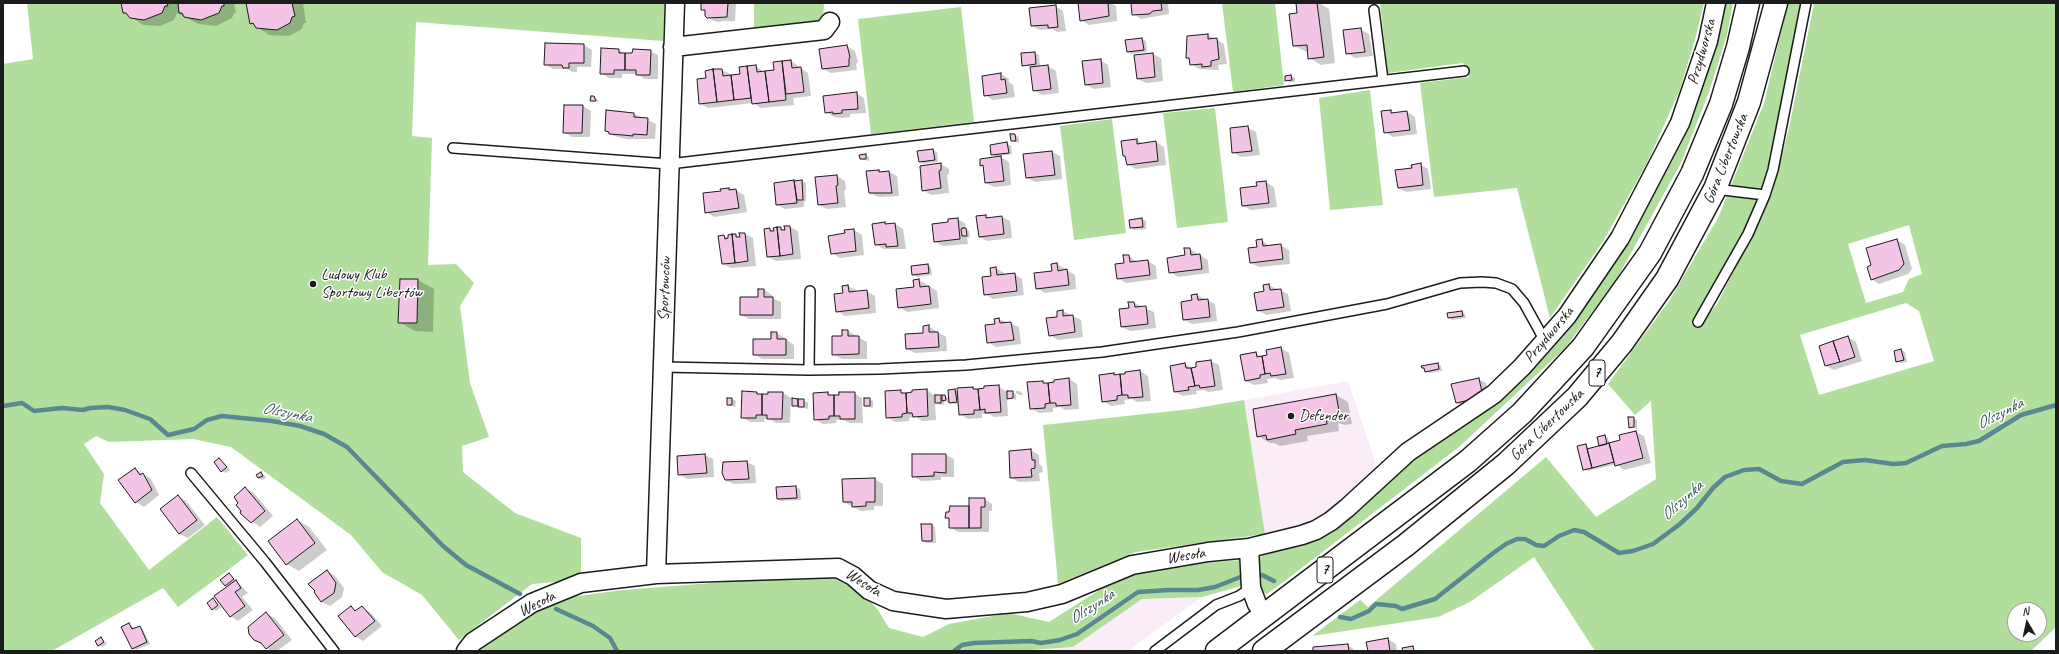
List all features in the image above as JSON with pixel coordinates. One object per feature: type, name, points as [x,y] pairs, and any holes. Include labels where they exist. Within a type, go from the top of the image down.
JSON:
[{"type":"highway","name":"Góra Libertowska","points":[[1264,615],[1468,460],[1522,413],[1583,347],[1650,253],[1692,174],[1721,104],[1738,47],[1748,3]]},
{"type":"highway","name":"Góra Libertowska","points":[[1277,647],[1474,492],[1532,442],[1577,397],[1622,343],[1652,301],[1690,240],[1715,189],[1749,102],[1776,3]]},
{"type":"highway","name":"7","points":[[1217,651],[1264,615]]},
{"type":"street","name":"Sportowców","points":[[656,574],[675,3]]},
{"type":"street","name":"Przydworska","points":[[1249,548],[1302,535],[1331,521],[1408,452],[1494,394],[1522,367],[1567,316],[1620,238],[1680,122],[1708,41],[1716,3]]},
{"type":"street","points":[[673,47],[824,30],[830,22]]},
{"type":"street","points":[[1249,548],[1251,588],[1257,604],[1264,615]]},
{"type":"street","name":"Wesoła","points":[[466,651],[473,642],[539,600],[581,583],[656,574],[838,568],[853,576],[868,590],[893,601],[946,609],[1027,602],[1062,594],[1132,565],[1208,552],[1249,548]]},
{"type":"lane","points":[[1698,322],[1748,234],[1765,195],[1773,170],[1806,3]]},
{"type":"lane","points":[[1374,10],[1383,80]]},
{"type":"lane","points":[[453,148],[669,164],[1464,71]]},
{"type":"lane","points":[[1715,189],[1765,195]]},
{"type":"lane","points":[[663,367],[809,370],[966,365],[1102,352],[1252,329],[1387,304],[1460,283],[1482,282],[1496,283],[1512,289],[1524,304],[1545,341]]},
{"type":"lane","points":[[809,370],[810,291]]},
{"type":"lane","points":[[191,473],[334,651]]},
{"type":"lane","points":[[1155,651],[1216,605],[1239,596],[1251,588]]},
{"type":"shaded area","points":[[1348,381],[1379,473],[1312,522],[1265,534],[1244,400]]},
{"type":"shaded area","points":[[1202,597],[1128,651],[1017,651],[1073,647],[1142,599]]},
{"type":"green space","points":[[27,3],[665,3],[663,41],[416,22],[412,136],[432,138],[428,265],[456,264],[474,283],[460,306],[470,383],[489,437],[462,446],[463,472],[515,513],[581,538],[581,580],[532,584],[459,640],[422,595],[382,572],[351,535],[231,447],[193,439],[109,442],[96,436],[84,444],[104,474],[100,503],[149,570],[217,517],[248,555],[178,607],[163,588],[52,651],[3,651],[3,64],[33,59]]},
{"type":"green space","points":[[754,3],[824,3],[823,23],[754,32]]},
{"type":"green space","points":[[1222,3],[1275,3],[1284,85],[1233,92]]},
{"type":"green space","points":[[1380,3],[1704,3],[1695,40],[1679,92],[1647,163],[1604,240],[1550,318],[1517,188],[1434,197],[1420,83],[1469,77],[1463,63],[1388,73]]},
{"type":"green space","points":[[1722,3],[1733,3],[1727,35],[1709,92],[1681,163],[1615,282],[1565,348],[1459,447],[1286,580],[1267,594],[1263,592],[1256,580],[1257,559],[1265,554],[1277,550],[1481,410],[1641,208]]},
{"type":"green space","points":[[1788,3],[1802,3],[1768,172],[1750,222],[1728,264],[1693,322],[1698,327],[1717,304],[1764,212],[1772,193],[1789,128],[1814,3],[2056,3],[2056,627],[2047,636],[2047,602],[2007,602],[2007,642],[2040,642],[2031,651],[1595,651],[1534,557],[1470,602],[1438,617],[1312,636],[1360,600],[1368,607],[1546,457],[1596,517],[1656,479],[1651,401],[1635,415],[1608,384],[1669,301],[1718,218],[1764,103]],"holes":[[[1909,225],[1922,274],[1909,279],[1903,292],[1866,303],[1848,244]],[[1906,303],[1919,311],[1934,361],[1819,395],[1800,335]]]},
{"type":"green space","points":[[961,7],[974,122],[871,134],[858,19]]},
{"type":"green space","points":[[1370,90],[1383,205],[1330,210],[1319,98]]},
{"type":"green space","points":[[1215,108],[1228,222],[1177,228],[1163,113]]},
{"type":"green space","points":[[1112,119],[1126,233],[1074,240],[1060,126]]},
{"type":"green space","points":[[1244,400],[1265,534],[1136,552],[1058,584],[1043,425],[1191,409]]},
{"type":"green space","points":[[1242,560],[1245,585],[1202,597],[1142,599],[1073,647],[1017,651],[479,651],[486,641],[539,606],[557,599],[622,590],[841,573],[858,587],[878,610],[889,628],[923,637],[949,624],[1009,613],[1049,622],[1118,578],[1168,566]]},
{"type":"building","points":[[121,3],[167,3],[168,6],[165,6],[162,13],[144,20],[130,18],[126,13],[123,13]]},
{"type":"building","points":[[178,3],[224,3],[224,6],[222,6],[219,13],[201,20],[184,17],[182,13],[179,13]]},
{"type":"building","points":[[246,3],[292,3],[295,16],[292,17],[290,23],[277,30],[256,28],[253,23],[250,24]]},
{"type":"building","points":[[701,3],[728,3],[727,17],[707,18],[705,16],[705,10],[701,10]]},
{"type":"building","points":[[1078,3],[1108,3],[1109,16],[1080,21]]},
{"type":"building","points":[[1131,3],[1161,3],[1162,10],[1153,11],[1149,14],[1132,15]]},
{"type":"building","points":[[1296,3],[1317,3],[1324,57],[1308,59],[1307,45],[1293,46],[1289,14],[1297,13]]},
{"type":"building","points":[[1056,5],[1058,27],[1048,28],[1048,25],[1031,26],[1029,8]]},
{"type":"building","points":[[1361,28],[1365,52],[1346,54],[1343,30]]},
{"type":"building","points":[[1208,34],[1208,39],[1217,38],[1219,59],[1211,61],[1211,66],[1202,67],[1202,64],[1190,65],[1189,58],[1186,58],[1187,36]]},
{"type":"building","points":[[1142,38],[1144,50],[1127,52],[1125,40]]},
{"type":"building","points":[[545,43],[584,44],[584,63],[569,63],[569,68],[563,68],[562,65],[544,65]]},
{"type":"building","points":[[847,45],[850,57],[849,66],[822,69],[819,49]]},
{"type":"building","points":[[601,48],[619,49],[619,53],[625,53],[625,70],[614,70],[614,74],[600,74]]},
{"type":"building","points":[[633,49],[651,50],[650,75],[636,75],[636,70],[625,70],[625,53],[632,53]]},
{"type":"building","points":[[1035,52],[1036,64],[1022,66],[1021,53]]},
{"type":"building","points":[[1153,53],[1155,77],[1137,79],[1134,55]]},
{"type":"building","points":[[1101,59],[1103,83],[1085,85],[1082,61]]},
{"type":"building","points":[[791,60],[792,68],[801,67],[804,92],[786,94],[782,61]]},
{"type":"building","points":[[782,61],[786,100],[769,102],[765,71],[774,70],[773,62]]},
{"type":"building","points":[[756,65],[757,72],[765,71],[769,102],[752,104],[747,66]]},
{"type":"building","points":[[1048,65],[1051,89],[1033,91],[1030,67]]},
{"type":"building","points":[[747,66],[751,98],[734,100],[731,75],[740,74],[739,67]]},
{"type":"building","points":[[713,69],[722,69],[723,76],[731,75],[734,100],[717,102]]},
{"type":"building","points":[[713,69],[717,102],[699,104],[697,79],[706,78],[705,71]]},
{"type":"building","points":[[1001,73],[1001,80],[1005,79],[1007,93],[984,96],[982,76]]},
{"type":"building","points":[[1291,75],[1292,80],[1285,81],[1285,76]]},
{"type":"building","points":[[857,92],[858,109],[842,110],[842,113],[825,113],[823,96]]},
{"type":"building","points":[[591,96],[594,96],[596,101],[590,101]]},
{"type":"building","points":[[564,105],[583,105],[582,133],[563,133]]},
{"type":"building","points":[[606,110],[634,113],[634,117],[648,118],[647,135],[633,134],[633,136],[609,134],[609,132],[605,131]]},
{"type":"building","points":[[1391,110],[1391,113],[1407,111],[1410,130],[1384,133],[1381,111]]},
{"type":"building","points":[[1248,126],[1252,151],[1232,153],[1230,128]]},
{"type":"building","points":[[1010,134],[1015,134],[1016,141],[1011,141]]},
{"type":"building","points":[[1137,139],[1137,144],[1156,141],[1158,161],[1127,165],[1125,156],[1123,156],[1121,141]]},
{"type":"building","points":[[1007,142],[1009,153],[991,155],[990,145]]},
{"type":"building","points":[[933,149],[935,160],[919,162],[917,151]]},
{"type":"building","points":[[1052,151],[1055,175],[1026,178],[1023,154]]},
{"type":"building","points":[[866,154],[866,159],[860,159],[859,155]]},
{"type":"building","points":[[1001,156],[1004,181],[985,183],[983,165],[980,166],[980,159]]},
{"type":"building","points":[[941,163],[941,170],[939,171],[941,188],[922,191],[920,166]]},
{"type":"building","points":[[1421,163],[1423,185],[1398,188],[1395,170],[1412,168],[1411,165]]},
{"type":"building","points":[[879,170],[879,172],[889,171],[892,193],[869,193],[866,171]]},
{"type":"building","points":[[837,175],[838,185],[836,186],[838,203],[818,205],[815,177]]},
{"type":"building","points":[[794,180],[797,203],[776,205],[774,183]]},
{"type":"building","points":[[802,180],[803,200],[797,200],[794,181]]},
{"type":"building","points":[[1266,181],[1269,203],[1242,206],[1240,188],[1257,186],[1256,182]]},
{"type":"building","points":[[729,188],[729,190],[736,189],[739,208],[705,213],[703,193],[721,191],[720,189]]},
{"type":"building","points":[[986,215],[986,218],[1002,216],[1004,234],[979,237],[976,216]]},
{"type":"building","points":[[958,218],[960,239],[934,242],[932,224],[948,222],[948,219]]},
{"type":"building","points":[[1142,218],[1143,227],[1130,228],[1129,220]]},
{"type":"building","points":[[885,222],[885,224],[895,223],[898,246],[886,247],[886,244],[875,245],[872,224]]},
{"type":"building","points":[[784,226],[790,226],[793,254],[780,256],[777,227],[781,227],[781,230],[785,230]]},
{"type":"building","points":[[777,227],[780,256],[767,257],[764,229],[770,228],[770,231],[774,231],[773,228]]},
{"type":"building","points":[[966,228],[967,236],[962,236],[961,229]]},
{"type":"building","points":[[854,229],[856,251],[831,254],[828,236],[845,233],[844,230]]},
{"type":"building","points":[[739,233],[745,233],[748,261],[735,263],[732,234],[736,234],[736,237],[740,237]]},
{"type":"building","points":[[732,234],[735,263],[722,264],[718,236],[724,235],[725,239],[728,238],[728,235]]},
{"type":"building","points":[[1262,239],[1263,246],[1281,244],[1283,259],[1250,263],[1248,248],[1257,247],[1256,240]]},
{"type":"building","points":[[1897,239],[1904,264],[1899,270],[1871,280],[1867,267],[1871,265],[1866,248]]},
{"type":"building","points":[[1184,248],[1190,248],[1191,255],[1200,254],[1202,269],[1169,273],[1167,258],[1185,255]]},
{"type":"building","points":[[1123,255],[1129,255],[1130,262],[1148,260],[1150,275],[1117,279],[1115,264],[1124,263]]},
{"type":"building","points":[[1057,263],[1058,271],[1067,269],[1069,285],[1036,289],[1034,273],[1052,271],[1051,264]]},
{"type":"building","points":[[928,264],[929,273],[912,275],[911,266]]},
{"type":"building","points":[[996,267],[997,275],[1015,273],[1017,291],[984,295],[982,277],[991,276],[990,268]]},
{"type":"building","points":[[400,279],[418,279],[417,323],[398,323]]},
{"type":"building","points":[[919,279],[920,287],[929,286],[931,304],[898,308],[896,289],[914,287],[913,280]]},
{"type":"building","points":[[1269,284],[1270,290],[1281,289],[1284,307],[1257,311],[1254,293],[1264,291],[1263,285]]},
{"type":"building","points":[[848,285],[849,292],[867,290],[869,308],[836,312],[834,294],[843,293],[842,286]]},
{"type":"building","points":[[758,289],[764,289],[764,297],[773,297],[773,315],[740,315],[740,297],[758,297]]},
{"type":"building","points":[[1197,294],[1198,300],[1208,299],[1210,317],[1183,320],[1181,302],[1192,300],[1191,295]]},
{"type":"building","points":[[1128,302],[1134,302],[1135,307],[1146,306],[1148,324],[1121,327],[1119,309],[1129,308]]},
{"type":"building","points":[[1063,310],[1063,316],[1073,315],[1075,332],[1049,336],[1046,318],[1057,317],[1057,311]]},
{"type":"building","points":[[1462,311],[1463,316],[1448,318],[1447,313]]},
{"type":"building","points":[[999,318],[1000,323],[1011,322],[1014,340],[987,343],[985,325],[995,324],[994,319]]},
{"type":"building","points":[[929,325],[929,332],[938,332],[939,347],[906,349],[905,334],[923,333],[923,326]]},
{"type":"building","points":[[842,330],[848,330],[848,336],[859,336],[859,354],[832,355],[832,336],[842,336]]},
{"type":"building","points":[[771,332],[777,332],[777,339],[786,339],[786,355],[753,355],[753,339],[771,339]]},
{"type":"building","points":[[1848,336],[1855,357],[1840,362],[1833,341]]},
{"type":"building","points":[[1833,341],[1840,362],[1825,366],[1819,346]]},
{"type":"building","points":[[1281,347],[1286,374],[1271,376],[1270,373],[1265,374],[1262,356],[1267,355],[1266,350]]},
{"type":"building","points":[[1901,349],[1904,360],[1896,362],[1894,351]]},
{"type":"building","points":[[1256,352],[1257,357],[1262,356],[1265,374],[1260,375],[1260,378],[1245,381],[1240,355]]},
{"type":"building","points":[[1211,360],[1215,386],[1200,388],[1199,385],[1195,386],[1191,368],[1196,367],[1196,362]]},
{"type":"building","points":[[1185,363],[1186,368],[1191,368],[1195,386],[1188,387],[1189,390],[1174,392],[1170,366]]},
{"type":"building","points":[[1438,363],[1439,369],[1425,372],[1424,368],[1421,366]]},
{"type":"building","points":[[1140,370],[1143,397],[1128,398],[1128,395],[1122,395],[1120,374]]},
{"type":"building","points":[[1114,373],[1114,375],[1120,374],[1122,395],[1117,396],[1117,400],[1102,402],[1099,375]]},
{"type":"building","points":[[1069,378],[1071,405],[1056,406],[1056,403],[1050,403],[1048,383],[1054,382],[1054,380]]},
{"type":"building","points":[[1479,378],[1483,397],[1456,403],[1451,384]]},
{"type":"building","points":[[1043,381],[1043,383],[1048,383],[1050,403],[1045,404],[1045,408],[1030,409],[1027,382]]},
{"type":"building","points":[[999,385],[1001,412],[985,413],[985,409],[980,410],[978,389],[984,388],[984,386]]},
{"type":"building","points":[[973,387],[973,389],[978,389],[980,410],[974,410],[974,414],[959,415],[957,388]]},
{"type":"building","points":[[927,389],[928,416],[913,417],[912,413],[907,413],[906,393],[912,392],[912,390]]},
{"type":"building","points":[[955,389],[957,402],[949,403],[948,390]]},
{"type":"building","points":[[901,390],[901,393],[906,393],[907,413],[902,414],[902,417],[886,418],[885,391]]},
{"type":"building","points":[[742,391],[757,392],[757,394],[762,394],[762,415],[756,415],[756,418],[741,418]]},
{"type":"building","points":[[1007,391],[1013,391],[1013,398],[1007,399]]},
{"type":"building","points":[[768,392],[783,392],[782,419],[767,419],[767,415],[762,415],[762,394],[768,394]]},
{"type":"building","points":[[828,392],[828,395],[834,395],[834,416],[829,416],[829,419],[814,420],[813,393]]},
{"type":"building","points":[[839,392],[855,392],[855,419],[840,419],[840,416],[834,416],[834,395],[839,395]]},
{"type":"building","name":"Defender","points":[[1336,394],[1340,417],[1332,419],[1332,416],[1326,417],[1327,424],[1295,430],[1296,434],[1267,440],[1266,435],[1257,437],[1253,409]]},
{"type":"building","points":[[935,395],[941,395],[941,403],[935,403]]},
{"type":"building","points":[[942,395],[945,395],[946,400],[942,401]]},
{"type":"building","points":[[727,398],[732,398],[732,405],[727,405]]},
{"type":"building","points":[[792,398],[798,399],[798,406],[792,406]]},
{"type":"building","points":[[864,398],[870,398],[870,406],[864,406]]},
{"type":"building","points":[[798,399],[804,399],[804,407],[798,407]]},
{"type":"building","points":[[1628,417],[1634,417],[1634,427],[1629,428]]},
{"type":"building","points":[[1636,431],[1643,458],[1615,466],[1609,443],[1620,440],[1619,435]]},
{"type":"building","points":[[1605,435],[1607,444],[1599,446],[1597,437]]},
{"type":"building","points":[[1609,443],[1614,462],[1592,468],[1587,449]]},
{"type":"building","points":[[1586,444],[1592,468],[1583,470],[1577,446]]},
{"type":"building","points":[[1031,449],[1032,460],[1035,460],[1035,468],[1031,469],[1032,477],[1010,478],[1009,451]]},
{"type":"building","points":[[705,454],[707,473],[678,475],[677,456]]},
{"type":"building","points":[[912,454],[946,454],[946,473],[934,472],[934,476],[912,477]]},
{"type":"building","points":[[219,458],[227,467],[221,472],[214,462]]},
{"type":"building","points":[[747,461],[749,479],[725,480],[722,473],[723,462]]},
{"type":"building","points":[[135,468],[140,475],[143,473],[152,490],[135,503],[118,480]]},
{"type":"building","points":[[261,472],[263,476],[258,478],[256,475]]},
{"type":"building","points":[[875,478],[875,502],[866,502],[866,506],[852,507],[852,502],[843,502],[842,479]]},
{"type":"building","points":[[796,486],[797,498],[777,499],[776,487]]},
{"type":"building","points":[[245,487],[265,511],[251,523],[240,513],[241,511],[236,505],[238,503],[234,497]]},
{"type":"building","points":[[178,495],[197,520],[179,534],[160,509]]},
{"type":"building","points":[[969,498],[985,498],[985,507],[981,507],[981,528],[969,528]]},
{"type":"building","points":[[950,506],[969,506],[969,528],[949,528],[949,518],[945,518],[946,512],[949,512]]},
{"type":"building","points":[[297,519],[315,543],[286,565],[268,541]]},
{"type":"building","points":[[921,524],[932,524],[932,541],[922,541]]},
{"type":"building","points":[[327,570],[336,583],[334,593],[321,602],[314,592],[315,591],[308,584]]},
{"type":"building","points":[[229,573],[234,579],[225,586],[220,580]]},
{"type":"building","points":[[236,580],[241,588],[235,592],[245,606],[230,617],[214,596]]},
{"type":"building","points":[[213,598],[218,605],[212,610],[207,603]]},
{"type":"building","points":[[351,606],[355,611],[362,606],[375,621],[355,637],[338,616]]},
{"type":"building","points":[[266,612],[284,635],[266,649],[249,634],[248,627]]},
{"type":"building","points":[[129,623],[132,629],[140,626],[147,642],[132,649],[121,627]]},
{"type":"building","points":[[101,637],[104,642],[98,646],[95,641]]},
{"type":"building","points":[[1388,638],[1390,651],[1368,651],[1366,642]]},
{"type":"building","points":[[1348,644],[1349,651],[1313,651],[1313,647]]},
{"type":"building","points":[[1413,646],[1414,651],[1403,651],[1402,648]]},
{"type":"waterway","name":"Olszynka","points":[[3,406],[22,403],[34,411],[62,408],[83,410],[108,407],[125,410],[150,419],[168,435],[194,429],[207,420],[222,416],[272,421],[300,426],[324,434],[347,447],[443,546],[466,565],[520,594]]},
{"type":"waterway","name":"Olszynka","points":[[1340,617],[1351,619],[1369,611],[1376,604],[1396,606],[1402,609],[1435,599],[1492,554],[1506,544],[1517,539],[1525,539],[1536,545],[1544,546],[1559,536],[1574,530],[1584,532],[1619,553],[1633,551],[1653,544],[1680,524],[1697,508],[1713,488],[1725,477],[1744,470],[1759,469],[1781,481],[1802,484],[1843,462],[1865,460],[1893,464],[1906,463],[1942,446],[1966,444],[1979,441],[2021,415],[2056,405]]},
{"type":"waterway","name":"Olszynka","points":[[1262,575],[1274,581]]},
{"type":"waterway","name":"Olszynka","points":[[954,651],[962,645],[974,643],[1031,641],[1041,643],[1060,640],[1077,634],[1138,592],[1198,590],[1215,587],[1243,576]]},
{"type":"waterway","name":"Olszynka","points":[[556,609],[593,626],[610,638],[617,651]]},
{"type":"place","name":"Ludowy Klub Sportowy Libertów","points":[[313,284]]},
{"type":"place","name":"Defender","points":[[1291,416]]}]
